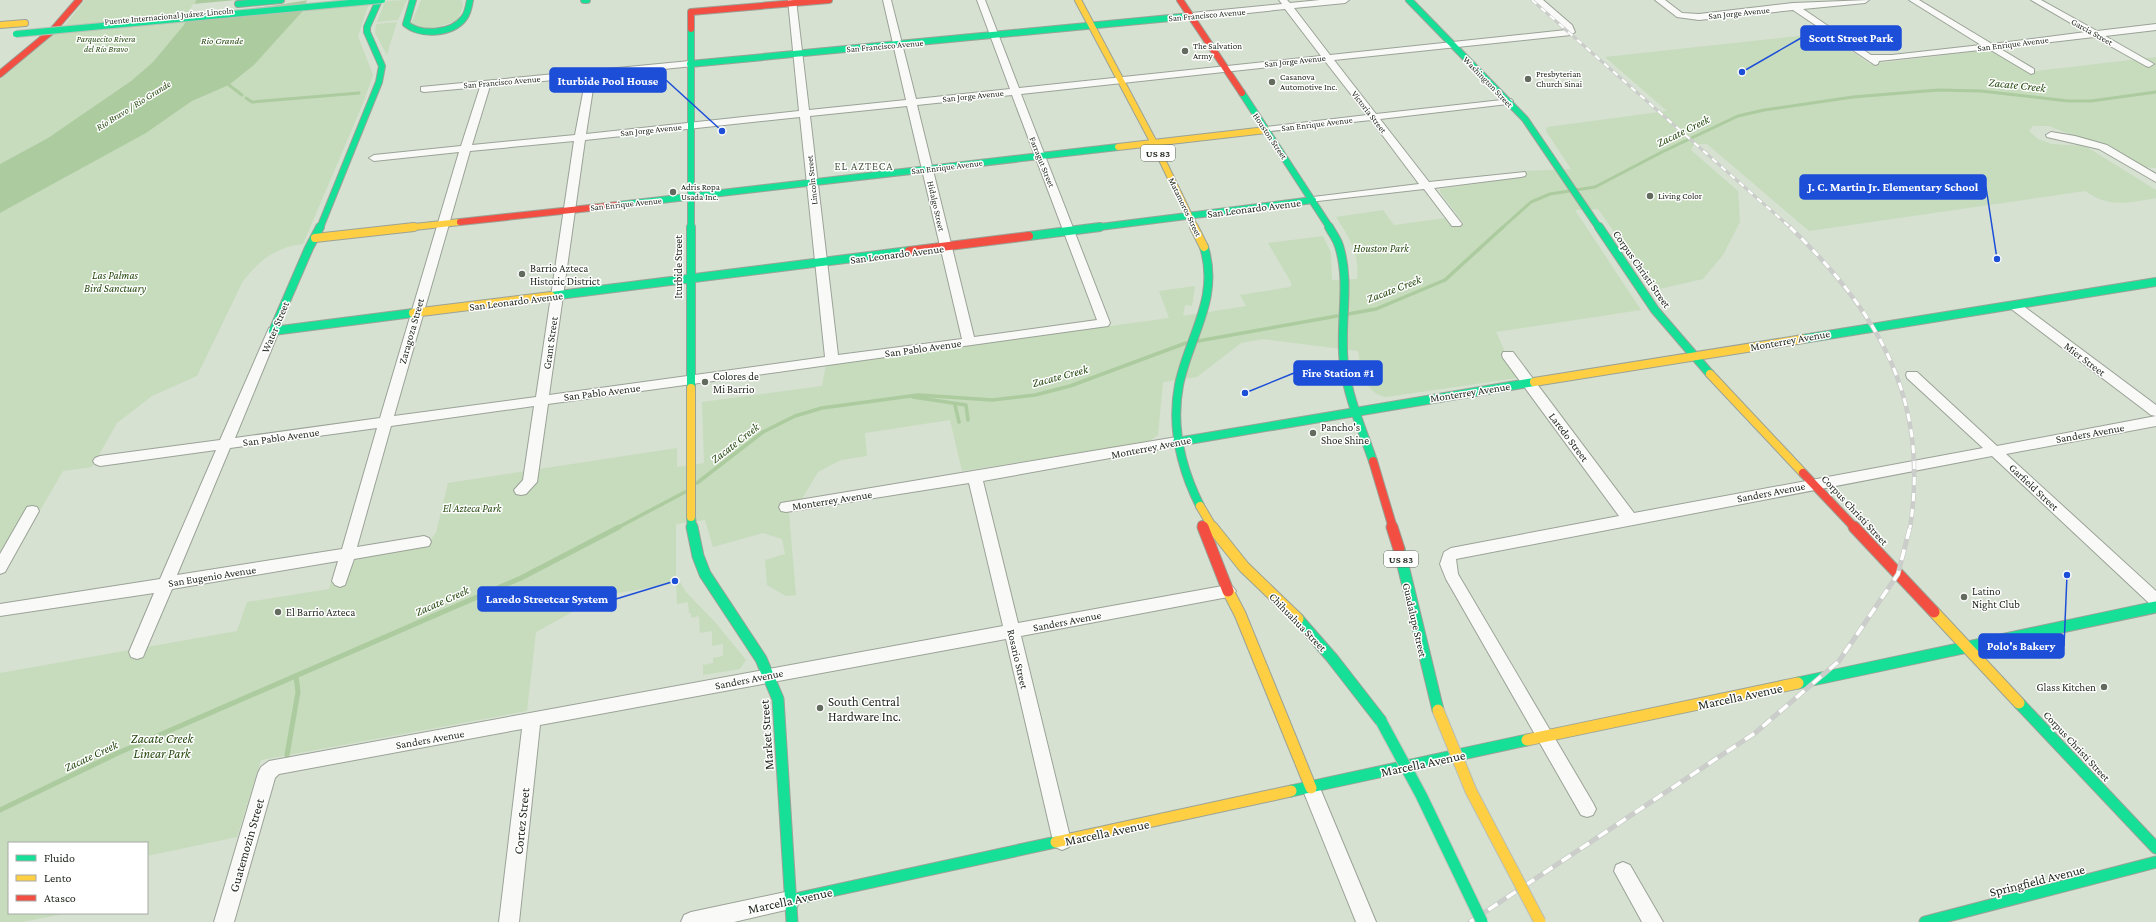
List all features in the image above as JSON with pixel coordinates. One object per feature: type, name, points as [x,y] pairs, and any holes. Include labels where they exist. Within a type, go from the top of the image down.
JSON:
[{"type":"main road","points":[[0,74],[53,30],[79,0]]},
{"type":"main road","name":"Puente Internacional Juárez-Lincoln","points":[[48,21],[281,0]]},
{"type":"main road","name":"Puente Internacional Juárez-Lincoln","points":[[17,29],[344,0]]},
{"type":"main road","name":"Water Street","points":[[273,331],[315,238],[381,74],[382,66],[367,32],[367,27],[379,0]]},
{"type":"main road","points":[[0,25],[17,29],[382,0]]},
{"type":"main road","points":[[413,0],[406,24],[412,30],[423,31],[442,29],[459,22],[467,12],[470,0]]},
{"type":"main road","points":[[792,2],[829,0]]},
{"type":"main road","name":"Matamoros Street","points":[[1078,0],[1154,143],[1204,244],[1210,265],[1209,289],[1203,313]]},
{"type":"main road","name":"Houston Street","points":[[1180,0],[1224,69],[1313,200],[1339,244],[1343,254],[1345,279]]},
{"type":"main road","name":"Washington Street","points":[[1409,0],[1508,101],[1538,137],[1560,170]]},
{"type":"main road","name":"Iturbide Street","points":[[691,522],[691,12],[792,2]]},
{"type":"main road","name":"San Francisco Avenue","points":[[690,64],[898,46],[1191,16]]},
{"type":"main road","name":"San Enrique Avenue","points":[[315,238],[690,197],[1266,130]]},
{"type":"main road","name":"Corpus Christi Street","points":[[1560,170],[1655,310],[1694,357],[2156,848]]},
{"type":"main road","name":"San Leonardo Avenue","points":[[273,331],[556,297],[690,278],[1070,232],[1313,200]]},
{"type":"main road","name":"Guadalupe Street","points":[[1345,279],[1342,308],[1343,349],[1348,390],[1377,470],[1393,526],[1438,710],[1446,735],[1464,775],[1540,922]]},
{"type":"main road","name":"Monterrey Avenue","points":[[1177,442],[1355,411],[2014,305],[2154,284]]},
{"type":"main road","name":"Chihuahua Street","points":[[1203,313],[1180,379],[1175,418],[1177,442],[1188,484],[1206,519],[1222,541],[1249,572],[1315,637],[1381,721],[1421,795],[1482,922]]},
{"type":"main road","points":[[1188,484],[1214,560],[1240,614],[1311,788]]},
{"type":"main road","name":"Market Street","points":[[691,522],[694,550],[704,577],[760,654],[771,675],[778,699],[792,922]]},
{"type":"main road","name":"Marcella Avenue","points":[[790,900],[1545,736],[1969,648],[2156,607]]},
{"type":"main road","name":"Springfield Avenue","points":[[1933,921],[2156,862]]},
{"type":"street","name":"Hidalgo Street","points":[[887,0],[969,342]]},
{"type":"street","name":"Farragut Street","points":[[982,0],[1015,91],[1104,323]]},
{"type":"street","name":"San Francisco Avenue","points":[[1191,16],[1286,4],[1345,0]]},
{"type":"street","name":"San Jorge Avenue","points":[[374,158],[912,103],[1327,57],[1571,32],[1569,27],[1538,0]]},
{"type":"street","name":"San Jorge Avenue","points":[[1659,0],[1675,12],[1685,16],[1699,17],[1865,0]]},
{"type":"street","points":[[1784,0],[1795,7]]},
{"type":"street","points":[[1913,0],[2031,71]]},
{"type":"street","name":"Garcia Street","points":[[2035,0],[2149,64]]},
{"type":"street","name":"Lincoln Street","points":[[792,2],[832,360]]},
{"type":"street","name":"Victoria Street","points":[[1286,4],[1456,224]]},
{"type":"street","name":"San Enrique Avenue","points":[[1795,7],[1873,60],[2156,27]]},
{"type":"street","name":"San Francisco Avenue","points":[[424,89],[690,64]]},
{"type":"street","name":"Grant Street","points":[[521,490],[530,482],[556,297],[571,210],[580,137],[591,74]]},
{"type":"street","name":"Zaragoza Street","points":[[340,581],[416,313],[486,83]]},
{"type":"street","name":"San Enrique Avenue","points":[[1266,130],[1508,101]]},
{"type":"street","points":[[2051,135],[2074,139],[2103,147],[2153,175]]},
{"type":"street","name":"San Leonardo Avenue","points":[[1313,200],[1521,174]]},
{"type":"street","name":"Mier Street","points":[[2014,305],[2155,420]]},
{"type":"street","name":"San Pablo Avenue","points":[[100,461],[226,445],[1104,323]]},
{"type":"street","name":"Water Street","points":[[137,652],[273,331]]},
{"type":"street","name":"Laredo Street","points":[[1508,355],[1630,518]]},
{"type":"street","name":"Garfield Street","points":[[1912,375],[2156,600]]},
{"type":"street","name":"Sanders Avenue","points":[[1545,736],[1451,575],[1447,564],[1448,558],[1457,552],[1630,518],[2155,420]]},
{"type":"street","name":"Monterrey Avenue","points":[[786,508],[1177,442]]},
{"type":"street","name":"Rosario Street","points":[[975,477],[1062,841]]},
{"type":"street","points":[[0,568],[32,511]]},
{"type":"street","name":"San Eugenio Avenue","points":[[0,610],[424,542]]},
{"type":"street","name":"Sanders Avenue","points":[[270,770],[771,675],[1228,591]]},
{"type":"street","name":"Cortez Street","points":[[509,922],[532,720]]},
{"type":"street","points":[[1545,736],[1587,809]]},
{"type":"street","name":"Guatemozin Street","points":[[224,922],[267,774],[270,770]]},
{"type":"street","points":[[1311,788],[1366,922]]},
{"type":"street","points":[[1623,871],[1653,922]]},
{"type":"street","name":"Marcella Avenue","points":[[691,922],[790,900]]},
{"type":"green space","name":"Parquecito Rivera del Río Bravo","points":[[85,0],[196,0],[193,11],[183,26],[153,62],[131,81],[48,138],[0,164],[0,79],[66,24]]},
{"type":"green space","name":"Las Palmas Bird Sanctuary","points":[[370,0],[358,36],[373,75],[364,101],[303,244],[284,248],[268,256],[254,268],[242,283],[197,376],[152,396],[117,423],[92,467],[63,471],[41,509],[26,511],[0,554],[0,213],[146,133],[192,101],[229,85],[254,65],[302,12]]},
{"type":"green space","points":[[407,0],[398,20],[377,22],[385,1]]},
{"type":"green space","points":[[421,0],[460,0],[462,1],[463,7],[457,20],[434,28],[422,28],[411,24]]},
{"type":"green space","points":[[397,22],[387,55],[375,33],[376,24]]},
{"type":"green space","name":"Zacate Creek Linear Park","points":[[1825,33],[1870,64],[1989,50],[2028,72],[2156,57],[2156,168],[2144,167],[2101,143],[2072,135],[2049,126],[2033,126],[2029,131],[2038,139],[2052,144],[2085,146],[2156,190],[2156,198],[2119,203],[2103,200],[2085,191],[1809,231],[1707,144],[1694,144],[1691,150],[1738,191],[1740,222],[1723,255],[1703,279],[1655,290],[1598,209],[1575,210],[1641,310],[1496,332],[1517,378],[1386,397],[1379,395],[1368,386],[1362,373],[1358,351],[1263,339],[1241,343],[1197,377],[1163,382],[1158,435],[1148,442],[962,471],[950,420],[865,433],[867,456],[841,460],[818,472],[802,499],[787,502],[796,595],[786,596],[767,585],[765,560],[785,554],[782,539],[763,533],[713,547],[705,520],[676,524],[676,583],[601,596],[536,632],[527,711],[261,760],[237,837],[148,856],[148,842],[8,842],[8,914],[64,914],[22,922],[0,922],[0,673],[237,631],[247,602],[329,589],[331,582],[345,580],[351,558],[426,545],[436,533],[448,483],[677,448],[677,467],[704,463],[702,402],[822,386],[826,365],[1169,318],[1159,291],[1195,286],[1192,306],[1185,305],[1183,316],[1246,306],[1240,295],[1290,287],[1292,284],[1268,243],[1323,236],[1331,253],[1332,280],[1357,279],[1357,262],[1355,254],[1349,239],[1336,217],[1383,210],[1394,225],[1446,218],[1451,225],[1464,224],[1440,192],[1440,189],[1525,177],[1522,171],[1571,169],[1546,131],[1547,127],[1667,111],[1605,57]]},
{"type":"green space","points":[[680,582],[686,592],[715,622],[746,660],[740,669],[703,675],[703,665],[713,663],[713,658],[723,656],[723,644],[712,646],[712,631],[700,633],[699,616],[691,618],[688,602],[677,604],[676,583]]},
{"type":"water","name":"Rio Grande","points":[[196,0],[307,0],[302,12],[254,65],[229,85],[192,101],[146,133],[0,213],[0,164],[48,138],[131,81],[153,62],[183,26],[193,11]]},
{"type":"pier","points":[[236,0],[309,0],[185,19],[193,4]]},
{"type":"waterway","points":[[229,85],[242,95]]},
{"type":"waterway","name":"Zacate Creek","points":[[1502,228],[1531,202],[1550,194],[1595,187],[1662,152],[1738,116],[1764,110],[1853,97],[1938,90],[1981,91],[2068,101],[2091,101],[2156,92]]},
{"type":"waterway","points":[[246,98],[252,102],[359,93]]},
{"type":"waterway","name":"Zacate Creek","points":[[1348,314],[1376,309],[1445,280],[1503,227]]},
{"type":"waterway","name":"Zacate Creek","points":[[1198,341],[1337,316]]},
{"type":"waterway","name":"Zacate Creek","points":[[697,483],[763,432],[795,416],[822,408],[918,395],[992,400],[1035,395],[1070,386],[1186,343]]},
{"type":"waterway","points":[[913,397],[966,405],[968,420]]},
{"type":"waterway","points":[[955,405],[959,422]]},
{"type":"waterway","name":"Zacate Creek","points":[[617,528],[685,492]]},
{"type":"waterway","name":"Zacate Creek","points":[[0,810],[118,753],[521,578],[619,527]]},
{"type":"waterway","points":[[287,755],[298,692],[296,676]]},
{"type":"railway","points":[[1532,0],[1791,228]]},
{"type":"railway","points":[[1791,228],[1822,259],[1849,292],[1872,326],[1891,362],[1904,399],[1912,439],[1914,482],[1910,528]]},
{"type":"railway","points":[[1470,922],[1755,733],[1839,661],[1898,574],[1910,527]]},
{"type":"traffic: fast","points":[[238,4],[281,0]]},
{"type":"traffic: fast","points":[[379,0],[367,27],[367,32],[382,66],[379,82],[322,224],[309,248],[273,331],[413,313]]},
{"type":"traffic: fast","points":[[16,34],[382,0]]},
{"type":"traffic: fast","points":[[413,0],[406,24],[418,31],[426,32],[442,30],[462,20],[468,11],[470,0]]},
{"type":"traffic: fast","points":[[1409,0],[1525,119],[1655,310],[1710,374]]},
{"type":"traffic: fast","points":[[690,64],[1191,16]]},
{"type":"traffic: fast","points":[[691,29],[691,388]]},
{"type":"traffic: fast","points":[[1242,93],[1313,200],[1339,244],[1344,266],[1342,332],[1344,364],[1349,391],[1373,461]]},
{"type":"traffic: fast","points":[[618,205],[1118,147]]},
{"type":"traffic: fast","points":[[1029,236],[1313,200]]},
{"type":"traffic: fast","points":[[1200,506],[1182,463],[1176,417],[1179,385],[1183,369],[1202,316],[1210,280],[1209,263],[1204,247]]},
{"type":"traffic: fast","points":[[551,296],[909,251]]},
{"type":"traffic: fast","points":[[1803,339],[2156,282]]},
{"type":"traffic: fast","points":[[1177,442],[1534,382]]},
{"type":"traffic: fast","points":[[691,517],[693,537],[705,574],[724,606],[761,659],[778,699],[792,922]]},
{"type":"traffic: fast","points":[[1399,549],[1438,710]]},
{"type":"traffic: fast","points":[[1798,683],[2156,607]]},
{"type":"traffic: fast","points":[[1298,619],[1332,658],[1381,721]]},
{"type":"traffic: fast","points":[[2019,703],[2156,848]]},
{"type":"traffic: fast","points":[[1381,721],[1421,795],[1482,922]]},
{"type":"traffic: fast","points":[[1291,791],[1527,740]]},
{"type":"traffic: fast","points":[[790,900],[1056,842]]},
{"type":"traffic: fast","points":[[1925,922],[2156,862]]},
{"type":"traffic: slow","points":[[1078,0],[1154,143],[1204,247]]},
{"type":"traffic: slow","points":[[0,25],[25,23]]},
{"type":"traffic: slow","points":[[1118,147],[1266,130]]},
{"type":"traffic: slow","points":[[315,238],[460,222]]},
{"type":"traffic: slow","points":[[413,313],[551,296]]},
{"type":"traffic: slow","points":[[1534,382],[1803,339]]},
{"type":"traffic: slow","points":[[1710,374],[1803,473]]},
{"type":"traffic: slow","points":[[691,388],[691,517]]},
{"type":"traffic: slow","points":[[1200,506],[1220,538],[1244,567],[1298,619]]},
{"type":"traffic: slow","points":[[1228,591],[1240,614],[1311,788]]},
{"type":"traffic: slow","points":[[1934,612],[2019,703]]},
{"type":"traffic: slow","points":[[1527,740],[1798,683]]},
{"type":"traffic: slow","points":[[1438,710],[1471,791],[1540,922]]},
{"type":"traffic: slow","points":[[1056,842],[1291,791]]},
{"type":"traffic: jam","points":[[0,74],[53,30],[79,0]]},
{"type":"traffic: jam","points":[[691,29],[691,12],[829,0]]},
{"type":"traffic: jam","points":[[1180,0],[1242,93]]},
{"type":"traffic: jam","points":[[460,222],[618,205]]},
{"type":"traffic: jam","points":[[909,251],[1029,236]]},
{"type":"traffic: jam","points":[[1373,461],[1399,549]]},
{"type":"traffic: jam","points":[[1803,473],[1934,612]]},
{"type":"traffic: jam","points":[[1202,525],[1228,591]]},
{"type":"place","name":"The Salvation Army","points":[[1185,51]]},
{"type":"place","name":"Scott Street Park","points":[[1742,72]]},
{"type":"place","name":"Presbyterian Church Sinai","points":[[1528,79]]},
{"type":"place","name":"Casanova Automotive Inc.","points":[[1272,82]]},
{"type":"place","name":"Iturbide Pool House","points":[[722,131]]},
{"type":"place","name":"Adris Ropa Usada Inc.","points":[[673,192]]},
{"type":"place","name":"Living Color","points":[[1650,196]]},
{"type":"place","name":"J. C. Martin Jr. Elementary School","points":[[1997,259]]},
{"type":"place","name":"Barrio Azteca Historic District","points":[[522,274]]},
{"type":"place","name":"Colores de Mi Barrio","points":[[705,382]]},
{"type":"place","name":"Fire Station #1","points":[[1245,393]]},
{"type":"place","name":"Pancho's Shoe Shine","points":[[1313,433]]},
{"type":"place","name":"Polo's Bakery","points":[[2067,575]]},
{"type":"place","name":"Laredo Streetcar System","points":[[675,581]]},
{"type":"place","name":"Latino Night Club","points":[[1964,597]]},
{"type":"place","name":"El Barrio Azteca","points":[[278,612]]},
{"type":"place","name":"Glass Kitchen","points":[[2104,687]]},
{"type":"place","name":"South Central Hardware Inc.","points":[[820,708]]},
{"type":"district","name":"EL AZTECA","points":[[864,166]]},
{"type":"water label","name":"Río Bravo / Rio Grande","points":[[133,105]]},
{"type":"park label","name":"Houston Park","points":[[1381,248]]},
{"type":"park label","name":"El Azteca Park","points":[[472,508]]}]
